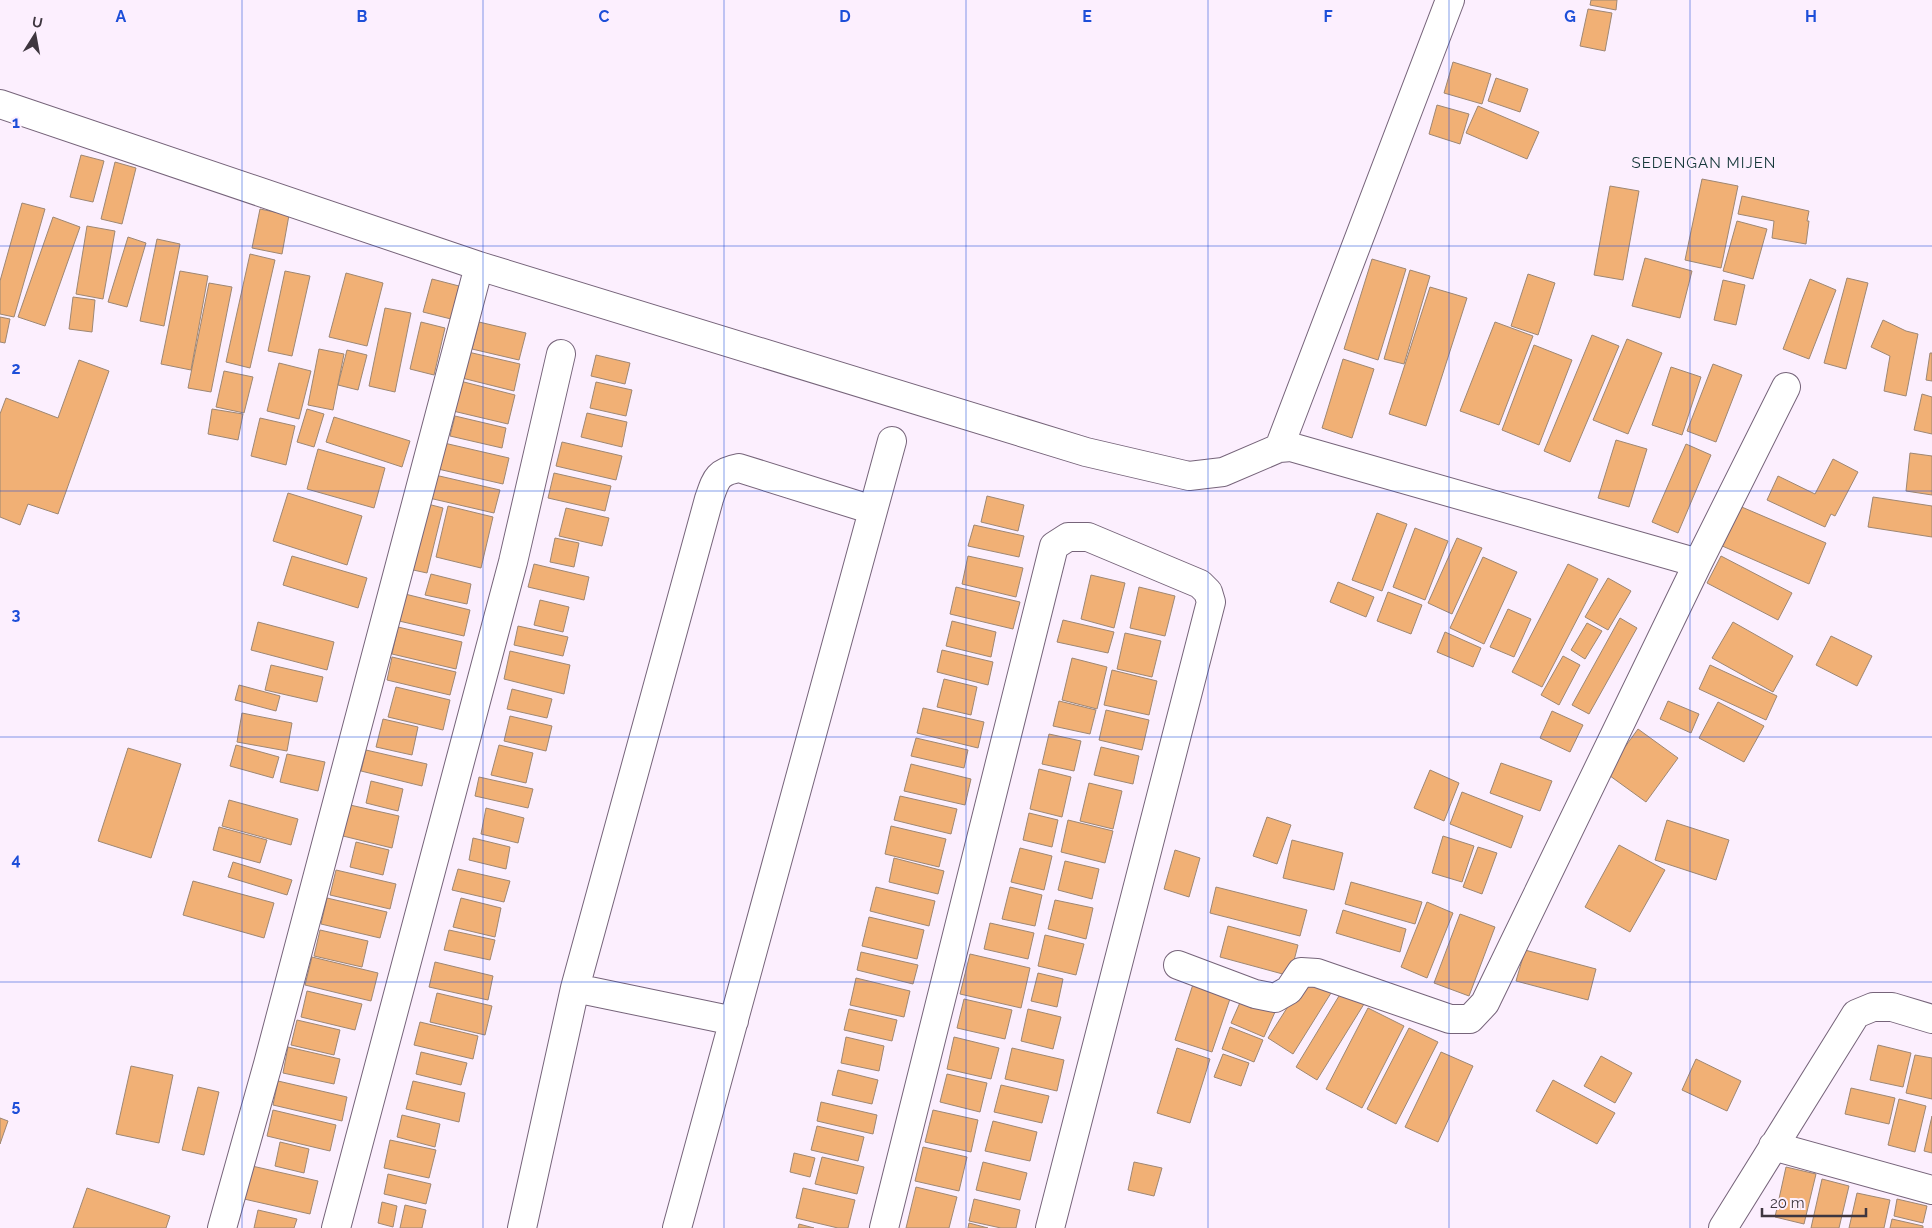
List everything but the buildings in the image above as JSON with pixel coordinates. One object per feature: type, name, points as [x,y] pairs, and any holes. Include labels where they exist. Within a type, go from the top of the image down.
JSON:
[{"type":"street","points":[[1280,448],[1450,0]]},
{"type":"street","points":[[0,104],[479,266],[1086,452],[1189,476],[1223,472],[1280,448],[1303,449],[1698,563]]},
{"type":"street","points":[[222,1228],[268,1064],[479,266]]},
{"type":"street","points":[[336,1228],[513,562],[561,354]]},
{"type":"street","points":[[1178,965],[1255,994],[1275,998],[1289,990],[1301,972],[1317,973],[1450,1019],[1470,1019],[1485,1003],[1786,386]]},
{"type":"street","points":[[677,1228],[892,441]]},
{"type":"street","points":[[522,1228],[575,988],[708,499],[715,481],[726,471],[739,468],[873,510]]},
{"type":"street","points":[[884,1228],[1054,546],[1068,537],[1088,537],[1200,584],[1208,592],[1211,602],[1050,1228]]},
{"type":"street","points":[[575,988],[734,1021]]},
{"type":"street","points":[[1723,1228],[1772,1146],[1856,1014],[1873,1007],[1892,1007],[1932,1019]]},
{"type":"street","points":[[1772,1146],[1932,1190]]},
{"type":"district","name":"SEDENGAN MIJEN","points":[[1704,163]]}]
